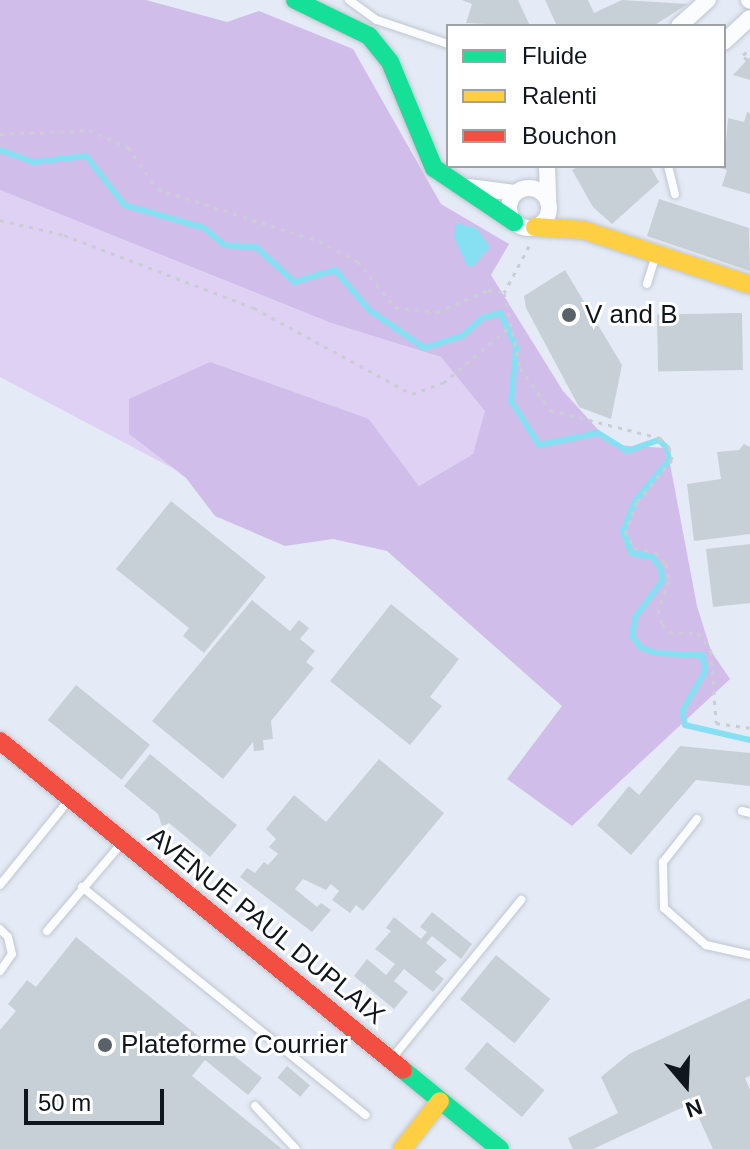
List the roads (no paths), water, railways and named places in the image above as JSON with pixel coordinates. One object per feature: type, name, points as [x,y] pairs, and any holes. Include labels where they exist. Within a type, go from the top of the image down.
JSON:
[{"type":"main road","points":[[295,0],[359,19],[390,62],[434,168],[469,187],[514,222]]},
{"type":"main road","points":[[535,227],[583,230],[750,285]]},
{"type":"main road","name":"AVENUE PAUL DUPLAIX","points":[[0,741],[500,1149]]},
{"type":"main road","points":[[402,1149],[440,1101]]},
{"type":"street","points":[[681,24],[708,0]]},
{"type":"street","points":[[726,40],[750,18]]},
{"type":"street","points":[[538,168],[519,191],[509,210],[514,222],[535,227],[546,219],[549,204],[547,168]]},
{"type":"street","points":[[469,187],[541,191],[549,204],[583,230]]},
{"type":"lane","points":[[349,0],[359,19],[432,44],[446,44]]},
{"type":"lane","points":[[668,168],[675,194]]},
{"type":"lane","points":[[647,284],[656,254]]},
{"type":"lane","points":[[0,885],[70,799]]},
{"type":"lane","points":[[697,819],[663,862],[664,908],[706,945],[750,955]]},
{"type":"lane","points":[[47,931],[122,843]]},
{"type":"lane","points":[[82,887],[366,1115]]},
{"type":"lane","points":[[390,1061],[521,900]]},
{"type":"lane","points":[[0,929],[12,954],[0,971]]},
{"type":"lane","points":[[255,1106],[296,1149]]},
{"type":"water","points":[[455,223],[476,228],[490,247],[473,266],[467,266],[454,238]]},
{"type":"waterway","points":[[0,150],[33,162],[86,156],[124,205],[204,228],[224,245],[256,247],[294,282],[335,270],[369,310],[424,348],[462,336],[482,318],[500,313],[516,347],[511,401],[539,445],[598,433],[627,451],[659,440],[667,448],[669,460],[635,501],[623,531],[631,553],[652,557],[661,569],[662,581],[635,617],[632,636],[640,647],[655,653],[702,655],[705,671],[682,711],[685,725],[750,740]]},
{"type":"place","name":"V and B","points":[[569,315]]},
{"type":"place","name":"Plateforme Courrier","points":[[105,1045]]}]
